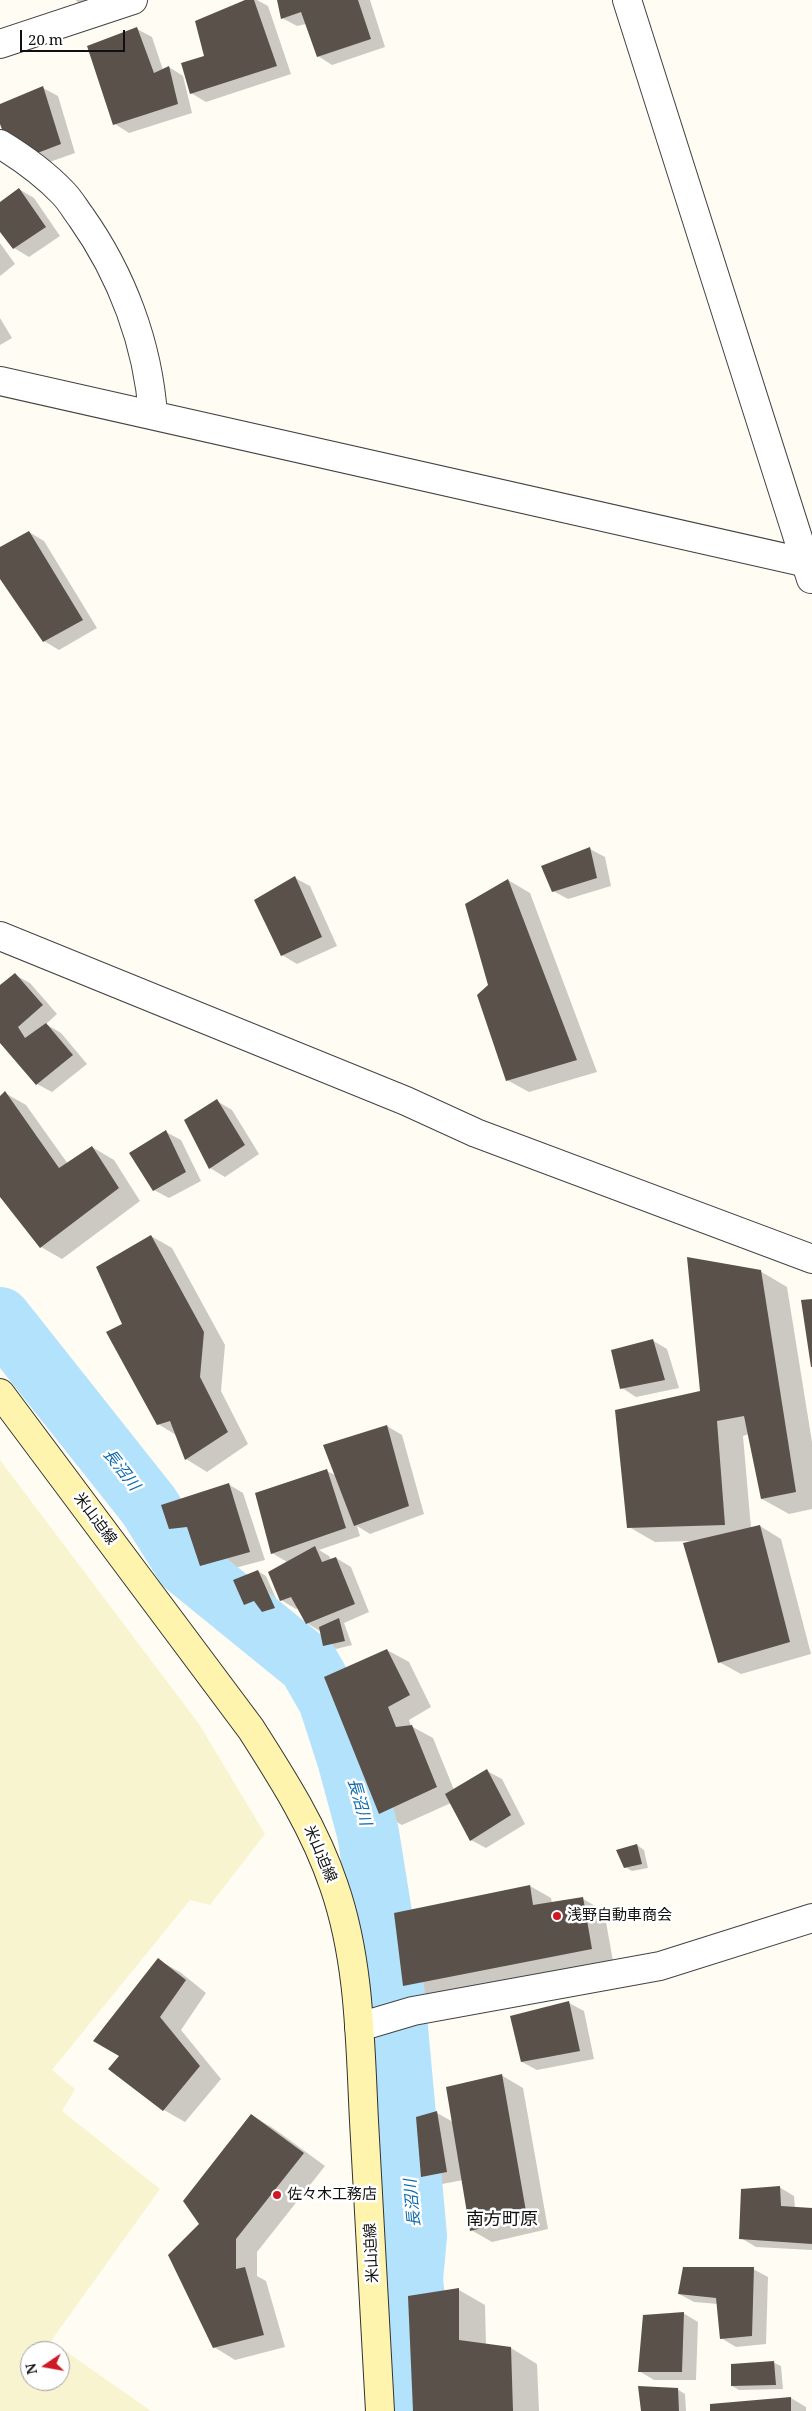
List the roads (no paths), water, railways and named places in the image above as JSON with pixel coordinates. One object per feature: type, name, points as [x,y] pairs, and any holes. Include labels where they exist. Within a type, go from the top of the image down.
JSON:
[{"type":"main road","name":"米山迫線","points":[[0,1392],[251,1729],[312,1831],[335,1886],[352,1959],[359,2027],[380,2411]]},
{"type":"street","points":[[0,44],[66,10],[133,0]]},
{"type":"street","points":[[627,0],[810,571]]},
{"type":"street","points":[[0,144],[30,162],[65,194],[112,266],[144,354],[151,388],[153,415]]},
{"type":"street","points":[[0,381],[153,415],[810,571]]},
{"type":"street","points":[[0,936],[406,1101],[476,1133],[812,1259]]},
{"type":"street","points":[[359,2027],[401,2014],[660,1966],[812,1918]]},
{"type":"waterway","name":"長沼川","points":[[0,1318],[149,1506],[186,1565],[309,1665],[329,1700],[348,1759],[368,1833],[394,1995],[416,2236],[412,2279],[426,2411]]},
{"type":"place","name":"浅野自動車商会","points":[[557,1916]]},
{"type":"place","name":"佐々木工務店","points":[[277,2195]]},
{"type":"district","name":"南方町原","points":[[502,2220]]}]
